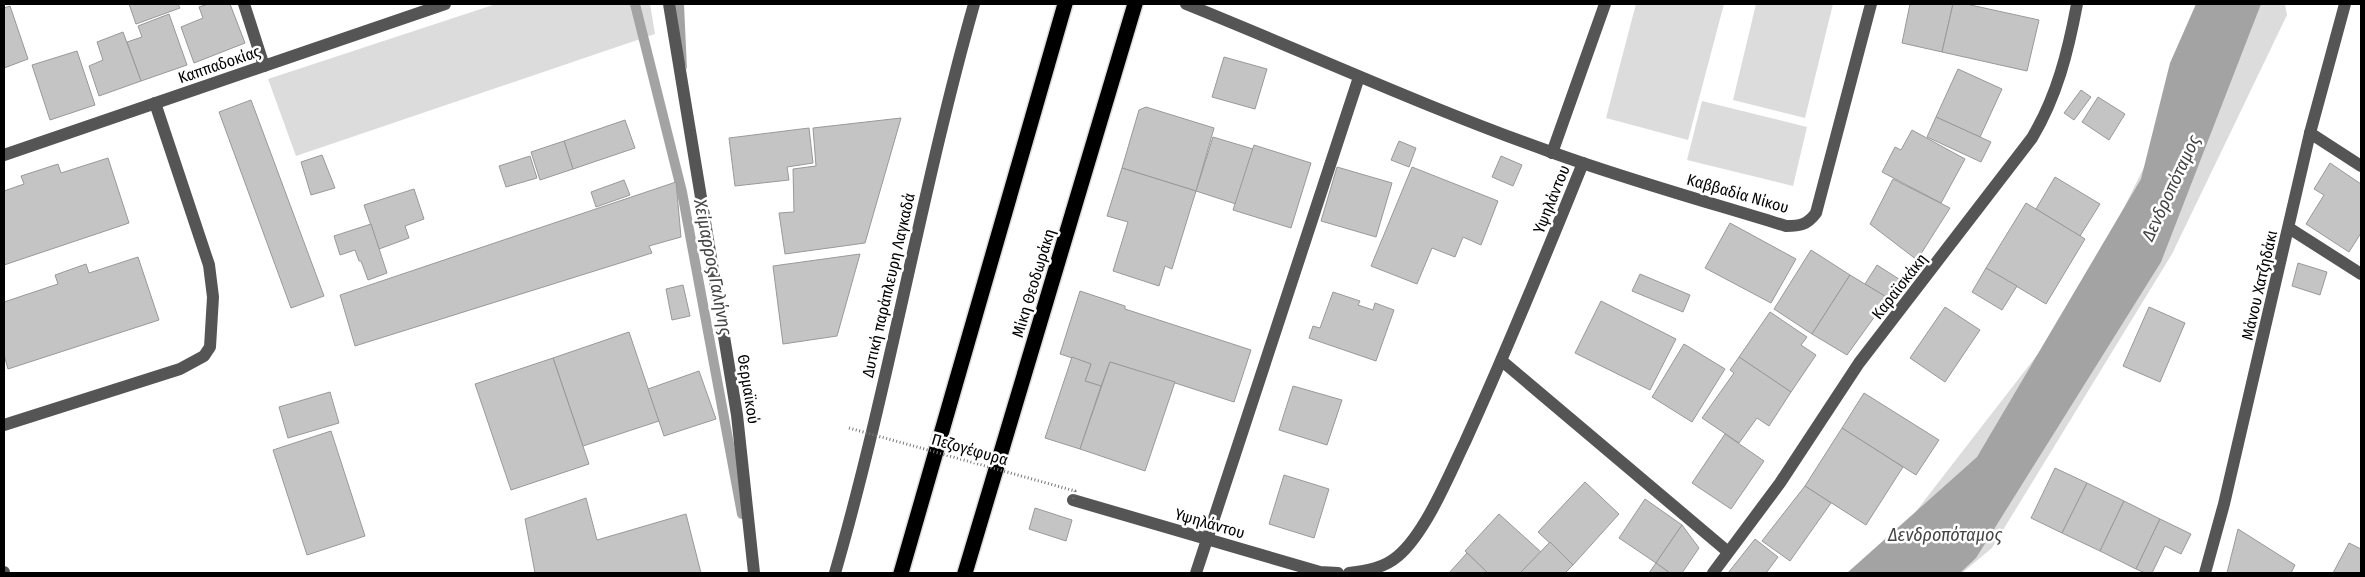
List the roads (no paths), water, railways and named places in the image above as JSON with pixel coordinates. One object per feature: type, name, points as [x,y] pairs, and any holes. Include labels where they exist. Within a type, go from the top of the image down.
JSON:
[{"type":"highway","points":[[901,573],[1065,4]]},
{"type":"highway","name":"Μίκη Θεοδωράκη","points":[[965,573],[1135,4]]},
{"type":"street","points":[[244,4],[264,66]]},
{"type":"street","name":"Καππαδοκίας","points":[[4,154],[445,4]]},
{"type":"street","name":"Θερμαϊκού","points":[[668,4],[737,415],[754,573]]},
{"type":"street","name":"Δυτική παράπλευρη Λαγκαδά","points":[[834,573],[858,490],[951,84],[974,4]]},
{"type":"street","name":"Υψηλάντου","points":[[1186,4],[1414,101],[1583,163],[1502,361],[1454,465],[1423,524],[1399,555],[1380,568],[1349,573]]},
{"type":"street","points":[[1552,153],[1605,4]]},
{"type":"street","name":"Καββαδία Νίκου","points":[[1583,163],[1786,226],[1800,226],[1809,222],[1816,213],[1871,4]]},
{"type":"street","name":"Καραϊσκάκη","points":[[1713,573],[1727,551],[1780,483],[1860,363],[2032,138],[2049,107],[2060,79],[2077,4]]},
{"type":"street","name":"Μάνου Χατζηδάκι","points":[[2205,573],[2289,228],[2310,133],[2345,4]]},
{"type":"street","points":[[1196,573],[1359,77]]},
{"type":"street","points":[[4,425],[180,369],[204,356],[210,347],[214,297],[209,265],[155,103]]},
{"type":"street","points":[[2310,133],[2361,166]]},
{"type":"street","points":[[2289,228],[2361,274]]},
{"type":"street","points":[[1502,361],[1727,551]]},
{"type":"street","name":"Υψηλάντου","points":[[1073,500],[1320,572],[1338,573]]},
{"type":"water","points":[[668,4],[684,4],[687,70],[675,39]]},
{"type":"water","name":"Δενδροπόταμος","points":[[2196,4],[2261,4],[2161,262],[1976,558],[1960,573],[1847,573],[1977,457],[2141,179],[2170,63]]},
{"type":"waterway","name":"Χείμαρρος Γαλήνης","points":[[635,4],[682,192],[742,514]]}]
